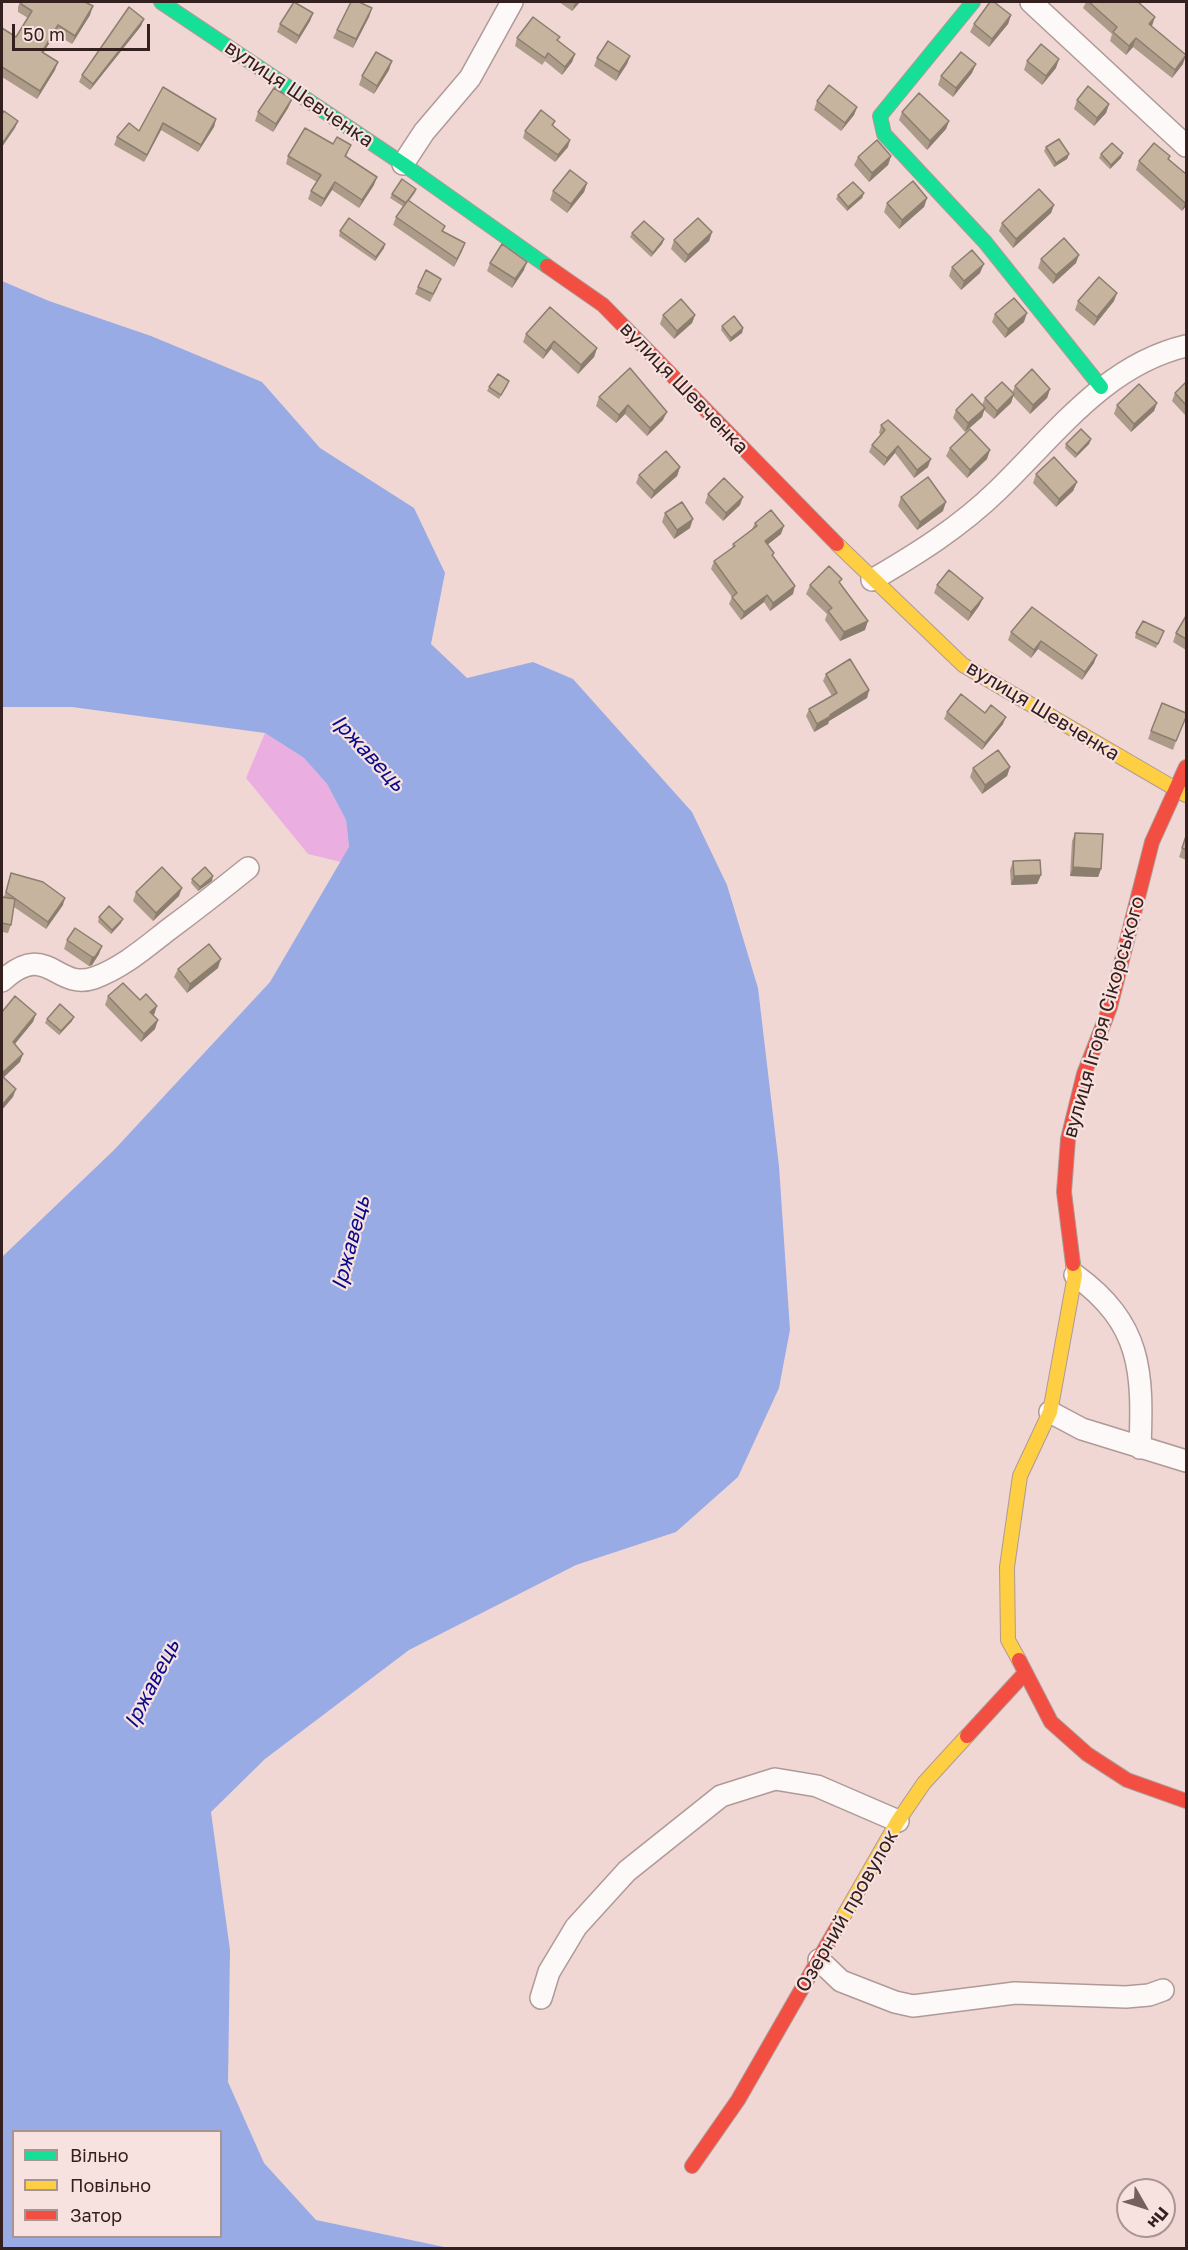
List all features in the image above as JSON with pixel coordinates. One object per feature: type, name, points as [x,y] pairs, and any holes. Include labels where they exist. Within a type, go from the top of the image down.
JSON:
[{"type":"street","name":"вулиця Шевченка","points":[[161,2],[403,164],[603,305],[872,580],[963,665],[1181,792]]},
{"type":"street","points":[[403,164],[424,132],[470,78],[512,2]]},
{"type":"street","points":[[973,2],[880,116],[884,134],[986,242],[1101,387]]},
{"type":"street","points":[[1031,2],[1186,146]]},
{"type":"street","points":[[872,580],[956,527],[997,491],[1101,387],[1164,352],[1186,346]]},
{"type":"street","name":"вулиця Ігоря Сікорського","points":[[1186,767],[1181,792],[1152,842],[1110,1006],[1084,1074],[1068,1139],[1064,1192],[1075,1275],[1050,1412],[1020,1476],[1007,1567],[1008,1640],[1051,1722],[1087,1754],[1127,1780],[1186,1801]]},
{"type":"street","points":[[2,981],[25,964],[38,964],[81,981],[95,978],[129,960],[249,868]]},
{"type":"street","points":[[1075,1275],[1101,1294],[1133,1341],[1142,1393],[1140,1449]]},
{"type":"street","points":[[1050,1412],[1082,1429],[1140,1449],[1186,1461]]},
{"type":"street","name":"Озерний провулок","points":[[692,2166],[738,2100],[898,1821],[924,1783],[1025,1673]]},
{"type":"street","points":[[541,1998],[549,1972],[576,1927],[627,1870],[721,1796],[775,1779],[817,1786],[898,1821]]},
{"type":"street","points":[[819,1960],[842,1981],[895,2002],[913,2006],[1015,1993],[1126,1997],[1149,1995],[1163,1990]]},
{"type":"shaded area","points":[[265,733],[304,758],[327,784],[346,820],[349,848],[341,862],[308,854],[246,778]]},
{"type":"water","name":"Іржавець","points":[[2,281],[49,301],[151,336],[262,382],[320,448],[414,508],[445,573],[431,644],[467,678],[533,662],[573,679],[692,812],[727,885],[758,988],[779,1166],[790,1330],[779,1388],[738,1477],[676,1532],[576,1565],[409,1650],[265,1759],[211,1812],[230,1950],[228,2082],[264,2163],[316,2220],[449,2248],[2,2248],[2,1257],[114,1150],[270,982],[349,847],[346,820],[327,784],[304,758],[265,733],[72,707],[2,707]]},
{"type":"building","points":[[21,2],[85,2],[93,6],[75,36],[58,25],[42,52],[58,62],[40,91],[2,67],[2,28],[16,37],[32,11]]},
{"type":"building","points":[[294,2],[313,13],[299,36],[280,24]]},
{"type":"building","points":[[351,2],[359,2],[372,8],[356,39],[337,30]]},
{"type":"building","points":[[990,2],[994,2],[1011,15],[992,39],[974,24]]},
{"type":"building","points":[[1089,2],[1138,2],[1155,17],[1149,24],[1186,55],[1175,70],[1136,38],[1129,46],[1113,32],[1117,27]]},
{"type":"building","points":[[129,7],[144,19],[93,84],[82,75]]},
{"type":"building","points":[[533,17],[560,37],[557,40],[575,54],[565,67],[548,53],[545,58],[517,38]]},
{"type":"building","points":[[608,41],[630,56],[619,72],[597,58]]},
{"type":"building","points":[[1041,44],[1059,59],[1046,76],[1027,61]]},
{"type":"building","points":[[376,52],[392,61],[377,86],[362,76]]},
{"type":"building","points":[[961,52],[976,64],[956,88],[941,76]]},
{"type":"building","points":[[829,85],[857,107],[845,123],[817,101]]},
{"type":"building","points":[[1088,86],[1109,104],[1097,118],[1077,100]]},
{"type":"building","points":[[163,87],[216,119],[201,145],[163,123],[147,155],[117,137],[129,123],[139,131]]},
{"type":"building","points":[[274,88],[292,99],[276,124],[258,112]]},
{"type":"building","points":[[919,93],[949,121],[930,141],[902,112]]},
{"type":"building","points":[[541,110],[555,121],[552,125],[570,140],[558,155],[525,131]]},
{"type":"building","points":[[4,111],[18,121],[2,144],[2,114]]},
{"type":"building","points":[[305,128],[333,144],[337,137],[351,145],[345,156],[377,177],[362,200],[335,182],[324,199],[311,191],[321,175],[288,156]]},
{"type":"building","points":[[1059,139],[1069,154],[1056,163],[1046,147]]},
{"type":"building","points":[[877,140],[891,156],[872,173],[858,157]]},
{"type":"building","points":[[1112,143],[1123,153],[1111,165],[1101,154]]},
{"type":"building","points":[[1154,143],[1186,174],[1185,203],[1139,161]]},
{"type":"building","points":[[570,170],[587,183],[571,204],[553,191]]},
{"type":"building","points":[[402,179],[416,189],[406,203],[392,194]]},
{"type":"building","points":[[913,181],[927,198],[902,220],[887,203]]},
{"type":"building","points":[[853,182],[864,193],[848,207],[838,195]]},
{"type":"building","points":[[1039,189],[1054,205],[1016,239],[1002,223]]},
{"type":"building","points":[[408,200],[445,226],[442,231],[465,243],[457,259],[396,217]]},
{"type":"building","points":[[349,218],[385,244],[376,257],[340,231]]},
{"type":"building","points":[[698,218],[712,232],[688,255],[674,240]]},
{"type":"building","points":[[644,221],[664,239],[653,253],[632,233]]},
{"type":"building","points":[[1064,238],[1079,255],[1056,275],[1041,259]]},
{"type":"building","points":[[502,244],[527,262],[515,279],[490,263]]},
{"type":"building","points":[[972,250],[984,264],[964,281],[952,267]]},
{"type":"building","points":[[426,270],[441,279],[433,294],[418,287]]},
{"type":"building","points":[[1099,277],[1117,293],[1097,317],[1078,301]]},
{"type":"building","points":[[1014,298],[1027,313],[1008,329],[995,314]]},
{"type":"building","points":[[681,299],[695,315],[677,331],[663,315]]},
{"type":"building","points":[[550,307],[597,348],[581,365],[554,341],[546,351],[526,334]]},
{"type":"building","points":[[734,316],[743,328],[731,338],[722,326]]},
{"type":"building","points":[[630,368],[667,412],[650,428],[628,405],[619,415],[599,397]]},
{"type":"building","points":[[1032,369],[1050,389],[1033,405],[1015,386]]},
{"type":"building","points":[[498,374],[509,381],[501,395],[489,387]]},
{"type":"building","points":[[1002,382],[1014,394],[997,411],[985,398]]},
{"type":"building","points":[[1186,382],[1186,405],[1175,393]]},
{"type":"building","points":[[1139,384],[1157,403],[1134,424],[1117,405]]},
{"type":"building","points":[[972,394],[985,408],[968,423],[956,410]]},
{"type":"building","points":[[888,420],[931,459],[917,470],[898,446],[887,458],[872,445],[885,430],[881,425]]},
{"type":"building","points":[[970,429],[990,450],[970,470],[950,448]]},
{"type":"building","points":[[1081,429],[1091,439],[1077,454],[1066,444]]},
{"type":"building","points":[[666,451],[680,467],[654,491],[639,475]]},
{"type":"building","points":[[1054,457],[1077,482],[1059,499],[1036,474]]},
{"type":"building","points":[[928,477],[946,502],[920,522],[901,497]]},
{"type":"building","points":[[724,478],[743,497],[726,513],[708,494]]},
{"type":"building","points":[[682,502],[693,519],[677,530],[665,513]]},
{"type":"building","points":[[771,510],[784,526],[765,541],[774,553],[772,555],[795,586],[773,603],[767,595],[744,612],[732,597],[737,593],[714,561],[735,546],[733,544],[757,526],[755,523]]},
{"type":"building","points":[[829,566],[842,579],[839,582],[868,621],[844,632],[828,611],[832,608],[810,585]]},
{"type":"building","points":[[949,570],[983,598],[971,612],[937,585]]},
{"type":"building","points":[[1032,607],[1097,655],[1085,672],[1041,641],[1034,650],[1011,632]]},
{"type":"building","points":[[1186,616],[1186,639],[1176,633]]},
{"type":"building","points":[[1143,621],[1164,631],[1158,644],[1136,633]]},
{"type":"building","points":[[850,659],[869,690],[817,724],[809,709],[837,693],[826,674]]},
{"type":"building","points":[[961,694],[985,713],[991,705],[1006,717],[985,743],[947,712]]},
{"type":"building","points":[[1162,703],[1186,713],[1176,741],[1151,731]]},
{"type":"building","points":[[998,750],[1010,767],[985,785],[973,768]]},
{"type":"building","points":[[1075,833],[1103,834],[1101,869],[1073,867]]},
{"type":"building","points":[[1186,836],[1186,850],[1182,848]]},
{"type":"building","points":[[1040,860],[1041,875],[1014,876],[1013,861]]},
{"type":"building","points":[[162,867],[182,888],[156,913],[136,892]]},
{"type":"building","points":[[205,867],[213,876],[200,887],[192,879]]},
{"type":"building","points":[[11,873],[43,882],[65,898],[48,922],[6,892]]},
{"type":"building","points":[[2,897],[15,899],[11,925],[2,923]]},
{"type":"building","points":[[109,906],[123,919],[112,930],[99,917]]},
{"type":"building","points":[[75,928],[102,946],[95,957],[67,940]]},
{"type":"building","points":[[209,944],[221,959],[190,984],[178,969]]},
{"type":"building","points":[[123,983],[140,1000],[146,994],[157,1006],[150,1012],[158,1020],[144,1034],[108,996]]},
{"type":"building","points":[[15,996],[36,1014],[13,1042],[23,1054],[2,1073],[2,1012]]},
{"type":"building","points":[[60,1004],[74,1017],[61,1031],[47,1019]]},
{"type":"building","points":[[2,1076],[16,1089],[2,1105]]},
{"type":"traffic: fast","points":[[161,2],[403,164],[547,266]]},
{"type":"traffic: fast","points":[[973,2],[880,116],[884,134],[985,242],[1101,387]]},
{"type":"traffic: slow","points":[[837,544],[963,665],[1186,795]]},
{"type":"traffic: slow","points":[[1019,1660],[1008,1640],[1007,1567],[1020,1476],[1050,1412],[1075,1275],[1073,1264]]},
{"type":"traffic: slow","points":[[839,1924],[898,1821],[924,1783],[967,1736]]},
{"type":"traffic: jam","points":[[547,266],[603,305],[837,544]]},
{"type":"traffic: jam","points":[[1073,1264],[1064,1192],[1068,1139],[1084,1074],[1110,1007],[1152,842],[1186,767]]},
{"type":"traffic: jam","points":[[1019,1660],[1051,1722],[1087,1754],[1127,1780],[1186,1801]]},
{"type":"traffic: jam","points":[[967,1736],[1025,1673]]},
{"type":"traffic: jam","points":[[692,2166],[738,2100],[839,1924]]}]
